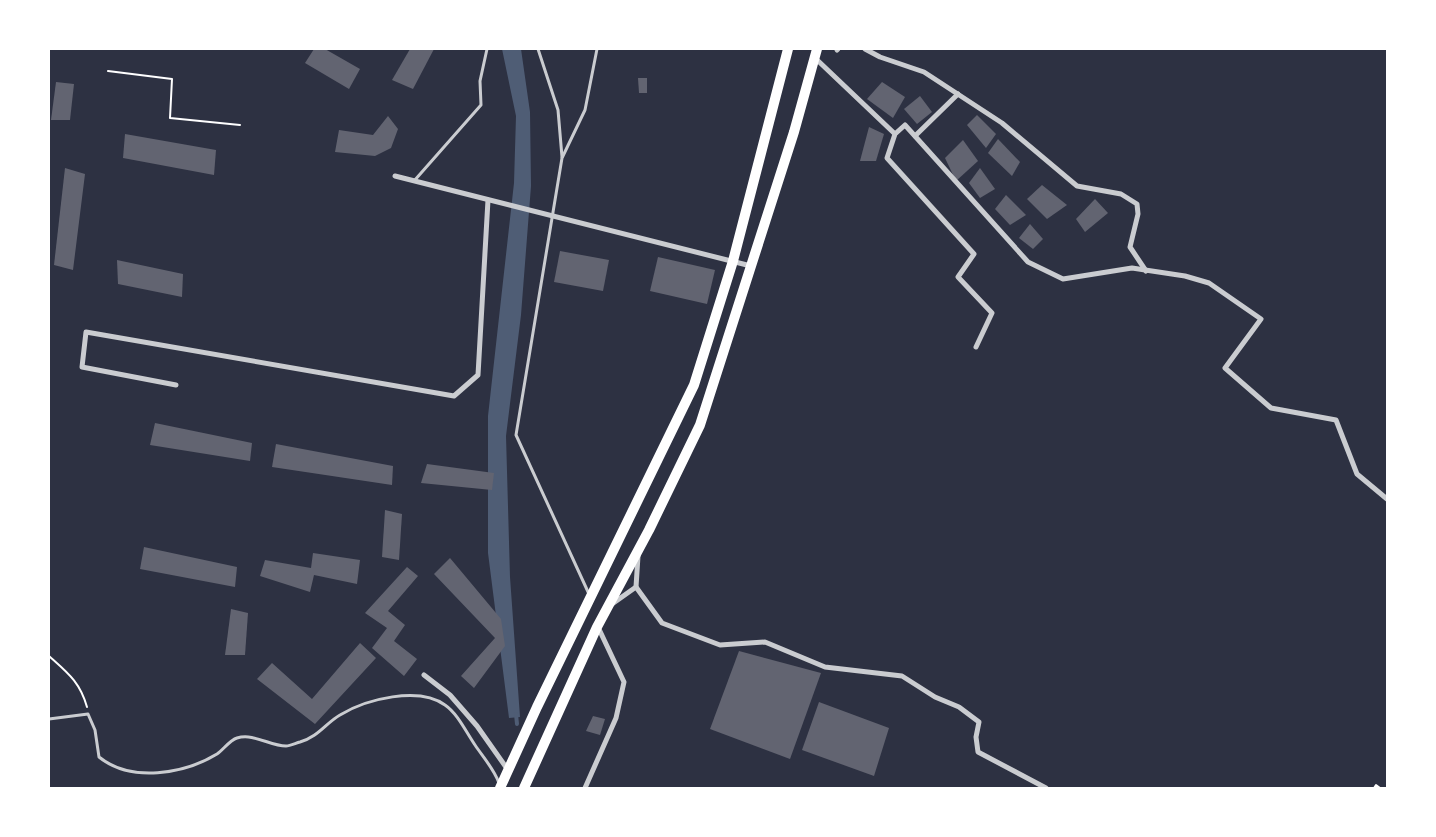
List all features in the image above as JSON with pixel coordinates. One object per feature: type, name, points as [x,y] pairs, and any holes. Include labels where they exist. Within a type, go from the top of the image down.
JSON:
[{"type":"main road","points":[[500,788],[694,385],[733,261],[788,49]]},
{"type":"main road","points":[[527,786],[597,627],[638,550],[700,425],[816,53]]},
{"type":"street","points":[[865,49],[880,58],[924,72],[1002,123],[1077,186],[1121,194],[1137,204],[1138,214],[1130,247],[1146,270]]},
{"type":"street","points":[[816,53],[895,134]]},
{"type":"street","points":[[915,136],[958,94]]},
{"type":"street","points":[[976,347],[992,313],[958,277],[974,254],[886,158],[895,134],[905,125],[1028,262],[1063,279],[1132,268],[1210,283],[1261,319],[1226,368],[1270,408],[1336,420],[1356,474],[1387,499]]},
{"type":"street","points":[[395,176],[550,217],[751,266]]},
{"type":"street","points":[[176,385],[82,367],[86,332],[454,396],[478,375],[488,200]]},
{"type":"street","points":[[638,550],[636,586],[662,623],[720,645],[765,642],[825,667],[902,676],[935,697],[959,706],[979,722],[976,737],[978,752],[1046,788]]},
{"type":"street","points":[[608,608],[636,586]]},
{"type":"street","points":[[585,788],[616,718],[624,682],[597,627]]},
{"type":"street","points":[[424,675],[450,695],[476,726],[508,770]]},
{"type":"lane","points":[[414,181],[481,105],[480,81],[487,49]]},
{"type":"lane","points":[[538,49],[558,110],[562,158]]},
{"type":"lane","points":[[590,598],[516,435],[550,217],[562,158],[585,110],[598,49]]},
{"type":"lane","points":[[49,719],[88,714],[95,730],[100,757],[111,766],[163,774],[196,766],[218,753],[237,738],[252,738],[286,746],[304,741],[326,728],[339,715],[356,707],[396,696],[418,696],[445,705],[497,777],[500,788]]},
{"type":"path","points":[[108,72],[172,79],[170,118],[240,125]]},
{"type":"path","points":[[49,656],[72,677],[83,691],[88,714]]},
{"type":"path","points":[[1374,788],[1376,785],[1380,788]]},
{"type":"water","points":[[502,49],[521,49],[530,112],[531,186],[521,315],[506,436],[510,577],[520,717],[509,718],[488,553],[488,416],[514,183],[516,116]]},
{"type":"building","points":[[314,49],[325,49],[360,69],[349,89],[305,63]]},
{"type":"building","points":[[410,49],[434,49],[413,89],[392,80]]},
{"type":"building","points":[[638,78],[647,78],[647,93],[639,93]]},
{"type":"building","points":[[56,82],[74,84],[70,120],[51,120]]},
{"type":"building","points":[[882,82],[905,97],[893,118],[867,99]]},
{"type":"building","points":[[920,96],[932,112],[917,124],[904,109]]},
{"type":"building","points":[[977,115],[996,134],[986,148],[967,125]]},
{"type":"building","points":[[388,116],[398,129],[391,148],[375,156],[335,152],[339,130],[373,135]]},
{"type":"building","points":[[869,127],[884,134],[876,161],[860,161]]},
{"type":"building","points":[[125,134],[216,150],[214,175],[123,158]]},
{"type":"building","points":[[998,139],[1020,162],[1012,176],[988,153]]},
{"type":"building","points":[[963,140],[978,161],[956,181],[945,158]]},
{"type":"building","points":[[65,168],[85,174],[73,270],[54,265]]},
{"type":"building","points":[[980,168],[995,189],[980,198],[969,183]]},
{"type":"building","points":[[1042,185],[1067,205],[1047,219],[1027,199]]},
{"type":"building","points":[[1006,195],[1026,215],[1010,225],[995,209]]},
{"type":"building","points":[[1095,199],[1108,213],[1085,232],[1076,219]]},
{"type":"building","points":[[1030,224],[1043,239],[1033,249],[1019,238]]},
{"type":"building","points":[[560,251],[609,260],[603,291],[554,282]]},
{"type":"building","points":[[658,257],[715,270],[707,304],[650,291]]},
{"type":"building","points":[[117,260],[183,274],[182,297],[118,284]]},
{"type":"building","points":[[155,423],[252,443],[250,461],[150,445]]},
{"type":"building","points":[[276,444],[393,466],[392,485],[272,467]]},
{"type":"building","points":[[427,464],[494,473],[492,490],[421,483]]},
{"type":"building","points":[[385,510],[402,514],[399,560],[382,557]]},
{"type":"building","points":[[144,547],[237,567],[235,587],[140,569]]},
{"type":"building","points":[[313,553],[360,560],[357,584],[314,575],[310,592],[260,576],[265,560],[311,568]]},
{"type":"building","points":[[450,558],[501,619],[505,646],[474,688],[461,676],[495,638],[434,574]]},
{"type":"building","points":[[407,567],[418,576],[388,611],[405,625],[394,641],[417,659],[404,676],[372,648],[387,628],[365,613]]},
{"type":"building","points":[[231,609],[248,613],[245,655],[225,655]]},
{"type":"building","points":[[360,643],[376,658],[315,724],[257,679],[272,663],[312,699]]},
{"type":"building","points":[[739,651],[821,673],[790,759],[710,729]]},
{"type":"building","points":[[819,702],[889,728],[874,776],[802,750]]},
{"type":"building","points":[[593,716],[605,719],[600,735],[586,731]]},
{"type":"waterway","points":[[516,714],[517,724]]}]
